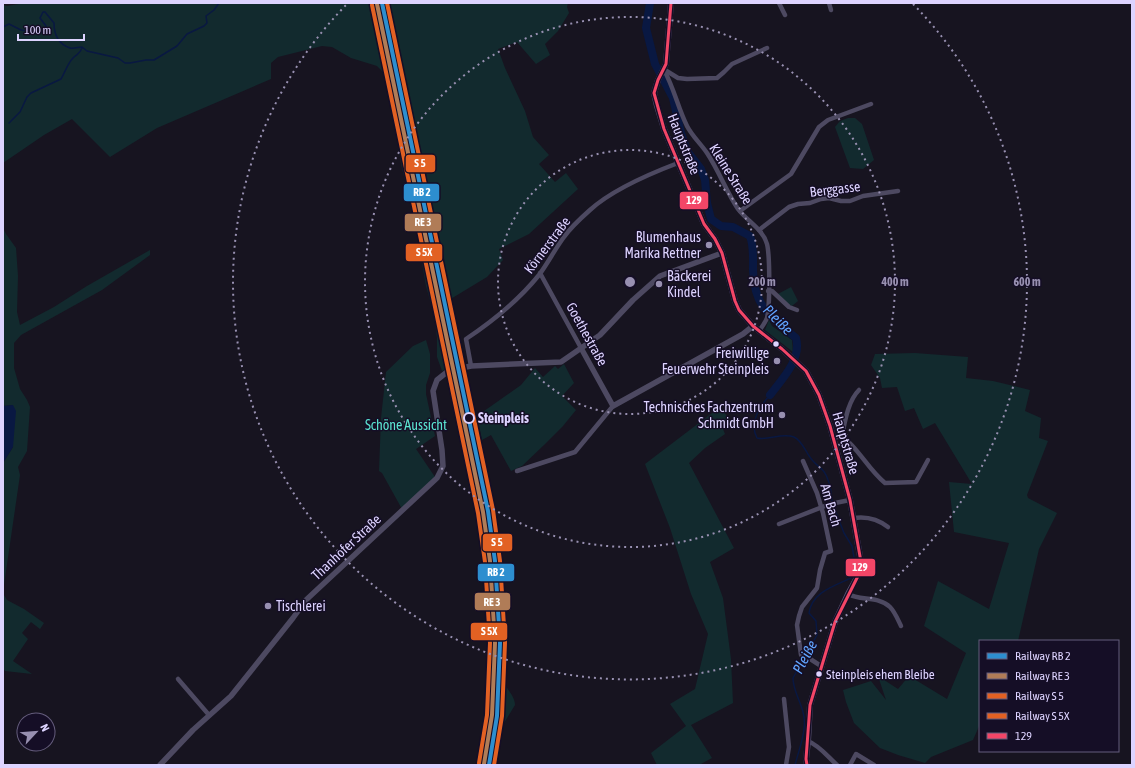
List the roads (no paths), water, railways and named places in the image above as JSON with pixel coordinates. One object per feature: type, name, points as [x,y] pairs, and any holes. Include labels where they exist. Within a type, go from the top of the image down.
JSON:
[{"type":"main road","name":"Hauptstraße","points":[[671,3],[666,64],[658,80],[654,93],[657,106],[678,163],[704,224],[715,239],[722,253],[735,302],[739,310],[753,326],[794,359],[806,371],[819,394],[850,500],[861,567],[857,579],[835,622],[810,705],[806,758],[807,765]]},
{"type":"street","points":[[778,3],[785,15]]},
{"type":"street","points":[[829,3],[832,10]]},
{"type":"street","points":[[663,71],[678,78],[717,78],[732,64],[767,48]]},
{"type":"street","name":"Kleine Straße","points":[[663,71],[670,82],[686,125],[706,152],[740,212],[759,230],[767,244],[768,309],[767,318],[759,331]]},
{"type":"street","points":[[740,212],[791,174],[819,127],[828,120],[872,104]]},
{"type":"street","name":"Körnerstraße","points":[[471,366],[466,339],[500,315],[527,289],[540,273],[565,236],[598,204],[644,177],[678,163]]},
{"type":"street","name":"Berggasse","points":[[759,230],[789,207],[798,204],[810,203],[829,198],[841,201],[850,200],[864,196],[898,191]]},
{"type":"street","points":[[471,366],[561,362],[600,335],[633,300],[660,276],[722,253]]},
{"type":"street","name":"Goethestraße","points":[[540,273],[613,406]]},
{"type":"street","points":[[768,291],[772,292],[789,307],[797,310]]},
{"type":"street","points":[[517,471],[575,452],[613,406],[692,363],[753,326]]},
{"type":"street","name":"Thanhofer Straße","points":[[160,765],[193,730],[231,696],[306,600],[437,478],[443,466],[442,446],[434,391],[437,380],[448,372],[471,366]]},
{"type":"street","points":[[842,436],[848,411],[854,395],[859,390]]},
{"type":"street","points":[[833,438],[842,436],[850,442],[870,468],[885,483],[916,482],[928,460]]},
{"type":"street","name":"Am Bach","points":[[803,461],[822,507],[831,551],[825,553],[817,588],[802,607],[798,616],[797,625],[801,655],[804,655],[821,666]]},
{"type":"street","points":[[779,524],[822,507],[850,500]]},
{"type":"street","points":[[853,518],[860,517],[880,521],[888,527]]},
{"type":"street","points":[[848,594],[854,597],[884,602],[890,607],[901,626]]},
{"type":"street","points":[[178,679],[209,715]]},
{"type":"street","points":[[784,699],[789,747],[786,765]]},
{"type":"street","points":[[808,741],[817,745],[837,765]]},
{"type":"street","points":[[850,765],[856,754],[874,765]]},
{"type":"water","points":[[13,405],[16,411],[13,447],[3,463],[3,406]]},
{"type":"waterway","points":[[3,27],[9,24],[21,30],[40,33],[46,26],[40,18],[43,12],[45,12],[54,23],[56,35],[62,44],[71,48],[82,47],[87,51],[118,58],[125,63],[130,63],[154,60],[177,46],[187,34],[207,23],[206,16],[214,10],[219,3]]},
{"type":"waterway","name":"Pleiße","points":[[650,3],[646,28],[655,64],[673,98],[681,133],[687,151],[701,169],[705,180],[707,203],[711,219],[721,226],[733,227],[750,236],[753,249],[754,283],[760,302],[771,317],[796,338],[797,346],[794,361],[770,395]]},
{"type":"waterway","points":[[9,123],[20,112],[27,97],[31,93],[61,79],[70,62],[82,48]]},
{"type":"waterway","name":"Pleiße","points":[[770,395],[759,409],[755,421],[754,426],[757,438],[762,439],[785,435],[797,439],[815,464],[825,473],[830,485],[832,501]]},
{"type":"waterway","name":"Pleiße","points":[[795,765],[804,732],[804,718],[794,687],[793,678],[817,635],[816,621],[809,613],[811,606],[819,595],[831,587],[851,578],[855,563],[852,546],[844,533],[833,505]]},
{"type":"place","name":"Blumenhaus Marika Rettner","points":[[709,245]]},
{"type":"place","name":"Bäckerei Kindel","points":[[659,284]]},
{"type":"place","name":"Freiwillige Feuerwehr Steinpleis","points":[[777,361]]},
{"type":"place","name":"Technisches Fachzentrum Schmidt GmbH","points":[[782,415]]},
{"type":"place","name":"Steinpleis","points":[[469,418]]},
{"type":"place","name":"Tischlerei","points":[[268,606]]},
{"type":"place","name":"Steinpleis ehem Bleibe","points":[[819,674]]},
{"type":"park label","name":"Schöne Aussicht","points":[[406,425]]}]
